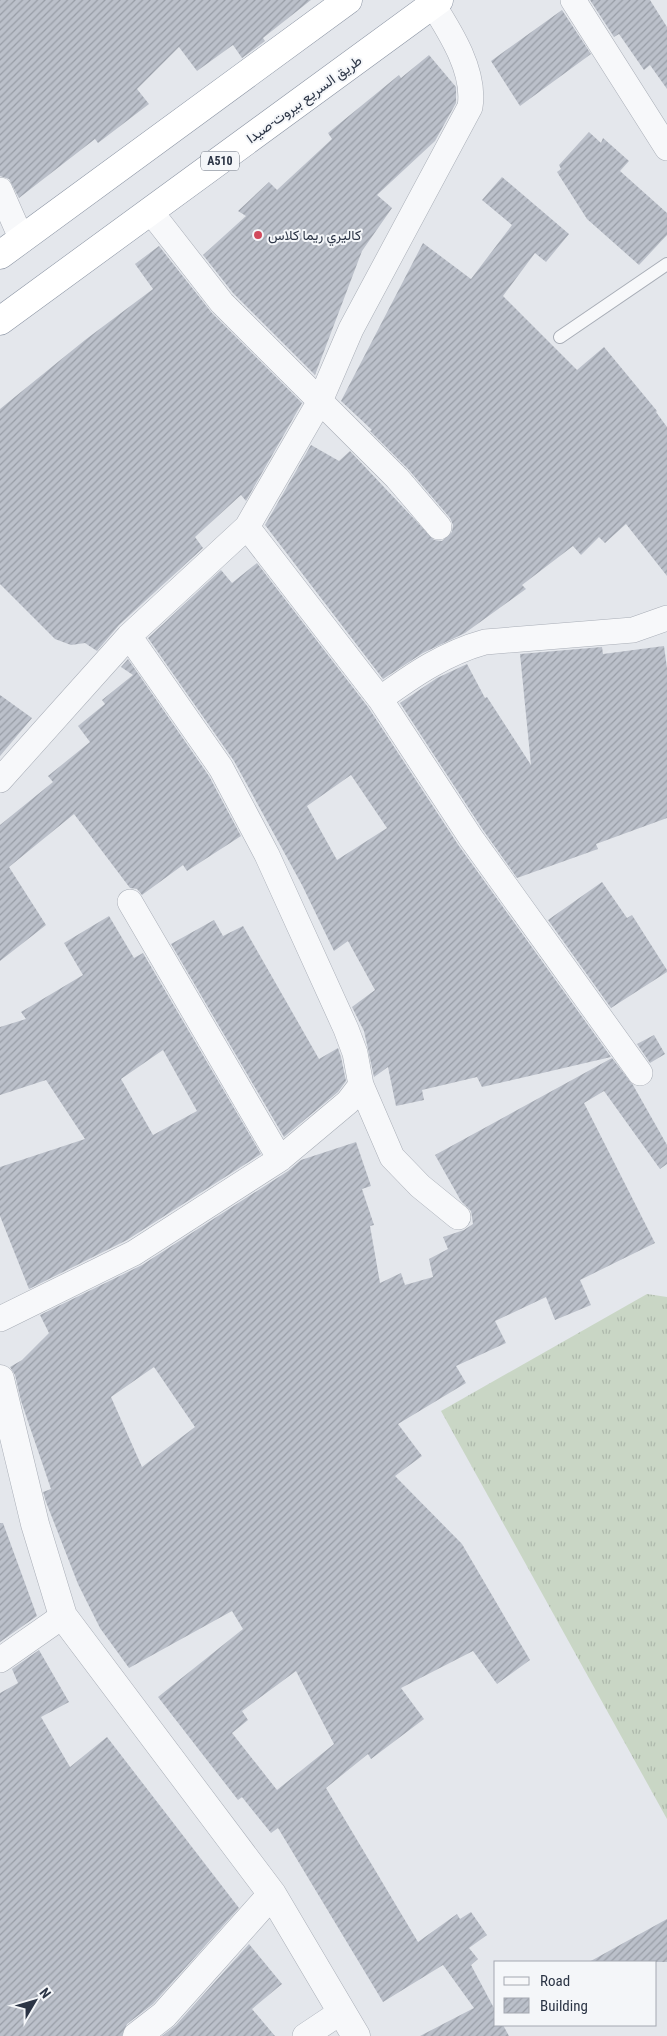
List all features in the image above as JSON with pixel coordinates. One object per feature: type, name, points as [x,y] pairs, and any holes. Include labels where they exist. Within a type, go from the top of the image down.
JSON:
[{"type":"highway","points":[[0,255],[348,0]]},
{"type":"highway","name":"طريق السريع بيروت-صيدا","points":[[0,321],[151,212],[434,1]]},
{"type":"street","points":[[573,0],[667,148]]},
{"type":"street","points":[[0,780],[129,636],[247,527],[320,401],[351,329],[470,108],[472,94],[468,75],[434,1]]},
{"type":"street","points":[[0,190],[22,240]]},
{"type":"street","points":[[151,212],[222,303],[397,478],[439,527]]},
{"type":"street","points":[[247,527],[380,699],[471,838],[640,1073]]},
{"type":"street","points":[[380,699],[429,665],[467,647],[485,642],[634,630],[667,618]]},
{"type":"street","points":[[129,636],[221,768],[267,855],[346,1029],[355,1053],[361,1085],[392,1157],[420,1186],[458,1217]]},
{"type":"street","points":[[130,902],[280,1159]]},
{"type":"street","points":[[0,1319],[134,1253],[280,1159],[348,1102],[361,1085]]},
{"type":"street","points":[[0,1379],[33,1514],[63,1616],[272,1894],[356,2036]]},
{"type":"street","points":[[0,1660],[63,1616]]},
{"type":"street","points":[[137,2036],[164,2015],[272,1894]]},
{"type":"street","points":[[305,2036],[341,2012]]},
{"type":"lane","points":[[560,337],[667,264]]},
{"type":"green space","points":[[647,1294],[667,1297],[667,1819],[441,1411]]},
{"type":"building","points":[[0,0],[311,0],[263,38],[265,41],[242,58],[233,45],[197,71],[179,47],[137,89],[149,104],[98,143],[95,139],[19,198],[9,179],[0,176]]},
{"type":"building","points":[[590,0],[650,0],[667,27],[667,89],[650,65],[644,70],[619,34],[614,37]]},
{"type":"building","points":[[562,10],[591,54],[520,106],[491,61]]},
{"type":"building","points":[[429,55],[456,87],[456,103],[435,141],[377,195],[392,208],[362,251],[315,375],[233,293],[203,255],[246,216],[238,211],[269,182],[277,190],[332,139],[328,133],[399,75],[401,78]]},
{"type":"building","points":[[589,132],[601,143],[603,138],[629,161],[620,171],[667,213],[667,235],[639,265],[587,219],[557,172],[561,169],[559,165]]},
{"type":"building","points":[[502,177],[569,234],[546,262],[535,253],[503,296],[577,370],[604,347],[657,411],[667,427],[667,576],[626,524],[605,543],[599,537],[581,555],[573,546],[522,585],[526,589],[465,633],[423,653],[383,679],[265,525],[311,445],[339,461],[350,451],[434,540],[442,541],[452,532],[453,525],[450,518],[408,469],[370,431],[372,430],[341,401],[423,243],[471,279],[512,225],[482,200]]},
{"type":"building","points":[[159,246],[212,313],[302,403],[246,501],[241,495],[195,537],[203,548],[119,625],[97,651],[85,643],[71,645],[55,639],[0,584],[0,409],[85,340],[153,289],[135,264]]},
{"type":"building","points":[[257,563],[368,707],[459,846],[611,1057],[482,1087],[477,1077],[422,1090],[424,1100],[396,1106],[388,1067],[374,1077],[364,1031],[352,1007],[375,990],[348,941],[334,951],[302,885],[234,761],[148,638],[221,570],[232,583]],"holes":[[[351,775],[387,828],[337,860],[307,806]]]},
{"type":"building","points":[[664,646],[667,668],[667,818],[596,844],[598,849],[517,878],[483,830],[400,703],[437,678],[467,664],[485,698],[487,697],[531,765],[520,654],[602,647],[603,654]]},
{"type":"building","points":[[128,659],[209,776],[241,836],[187,871],[183,865],[142,895],[137,889],[130,888],[74,814],[9,867],[46,925],[0,961],[0,825],[53,782],[48,776],[90,742],[78,726],[105,704],[102,700],[133,675],[121,667]]},
{"type":"building","points":[[0,695],[32,718],[0,756]]},
{"type":"building","points":[[602,882],[627,918],[632,915],[667,970],[667,972],[611,1008],[548,920]]},
{"type":"building","points":[[109,916],[134,958],[143,953],[261,1154],[127,1240],[29,1289],[0,1216],[0,1167],[85,1139],[46,1080],[0,1095],[0,1027],[26,1019],[21,1012],[83,975],[64,943]],"holes":[[[163,1050],[197,1111],[153,1135],[121,1079]]]},
{"type":"building","points":[[214,920],[223,936],[243,926],[319,1059],[338,1048],[341,1057],[346,1081],[338,1092],[284,1137],[171,944]]},
{"type":"building","points":[[654,1035],[665,1054],[650,1063],[637,1044]]},
{"type":"building","points":[[612,1058],[633,1085],[667,1145],[667,1164],[660,1169],[604,1091],[584,1103],[655,1243],[580,1280],[591,1305],[555,1320],[546,1297],[495,1321],[506,1343],[456,1366],[466,1383],[398,1424],[422,1456],[395,1476],[462,1544],[530,1660],[497,1684],[473,1651],[401,1688],[424,1719],[371,1759],[368,1754],[326,1788],[418,1942],[457,1914],[460,1919],[471,1912],[487,1935],[469,1948],[478,1959],[471,1965],[494,2008],[494,2026],[504,2026],[509,2036],[420,2036],[474,2008],[443,1965],[383,2002],[278,1828],[271,1833],[242,1797],[238,1800],[158,1697],[243,1629],[232,1611],[129,1668],[100,1628],[78,1584],[46,1502],[43,1492],[51,1489],[21,1401],[15,1375],[10,1367],[22,1360],[49,1333],[40,1315],[142,1265],[288,1171],[301,1160],[356,1142],[371,1186],[362,1189],[374,1225],[370,1226],[380,1283],[401,1273],[405,1285],[433,1277],[429,1259],[448,1249],[443,1237],[464,1230],[473,1224],[471,1211],[461,1201],[435,1155]],"holes":[[[154,1367],[195,1427],[142,1467],[111,1397]],[[296,1671],[334,1744],[277,1790],[232,1733],[248,1720],[242,1711]]]},
{"type":"building","points":[[0,1523],[3,1523],[37,1616],[0,1642]]},
{"type":"building","points":[[39,1650],[69,1702],[41,1717],[70,1767],[107,1737],[239,1908],[153,2004],[127,2024],[122,2036],[0,2036],[0,1693],[18,1683],[12,1669]]},
{"type":"building","points":[[667,1919],[667,1962],[591,1961]]},
{"type":"building","points":[[249,1944],[282,1984],[252,2009],[275,2036],[162,2036],[176,2025]]},
{"type":"place","name":"كاليري ريما كلاس","points":[[258,235]]}]
